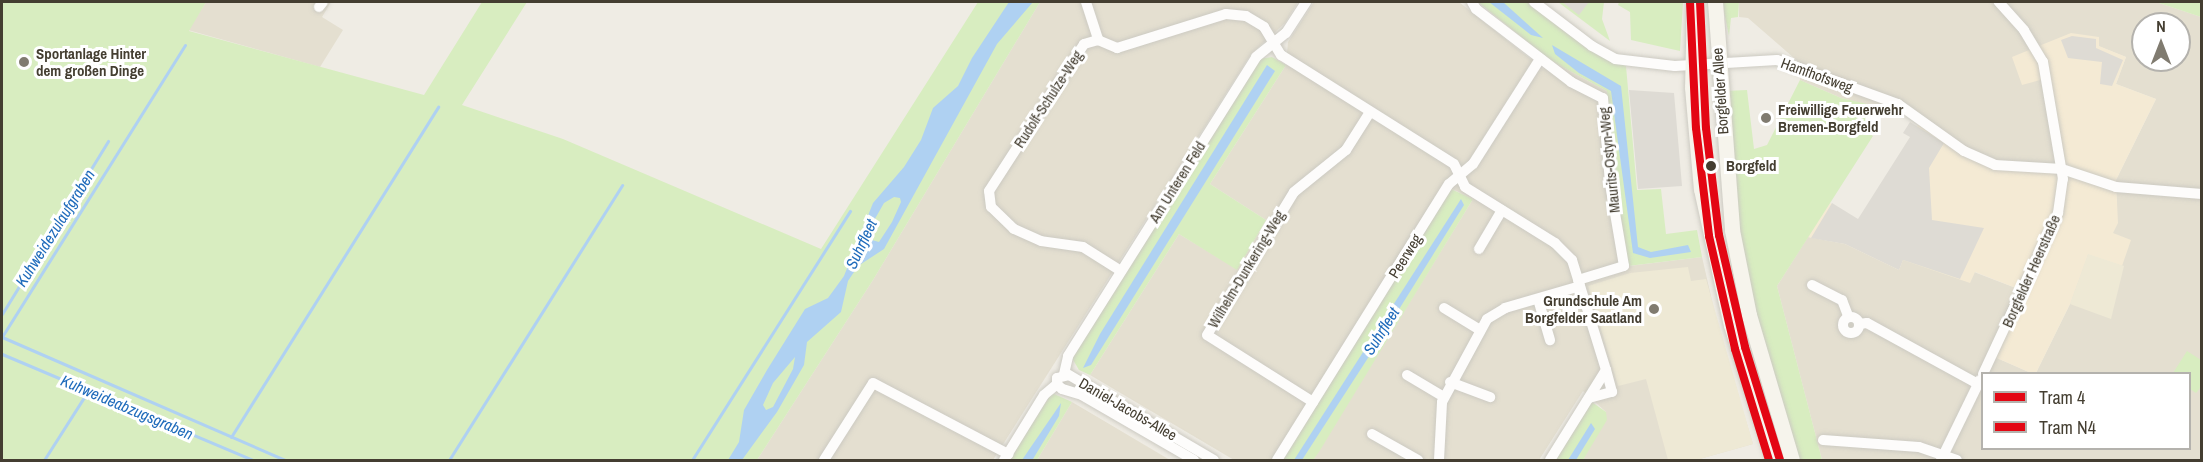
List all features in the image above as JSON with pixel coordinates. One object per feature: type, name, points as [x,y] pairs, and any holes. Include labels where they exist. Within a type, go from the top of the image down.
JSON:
[{"type":"main road","name":"Borgfelder Allee","points":[[1694,2],[1692,64],[1697,160],[1713,250],[1731,325],[1774,460]]},
{"type":"main road","name":"Borgfelder Allee","points":[[1715,2],[1717,62],[1732,231],[1749,315],[1792,460]]},
{"type":"street","points":[[1086,2],[1098,40]]},
{"type":"street","name":"Am Unteren Feld","points":[[1064,374],[1068,356],[1256,57],[1286,33],[1306,2]]},
{"type":"street","name":"Maurits-Ostyn-Weg","points":[[1472,2],[1476,9],[1571,82],[1603,98],[1610,184],[1624,266],[1579,283]]},
{"type":"street","name":"Hamfhofsweg","points":[[1533,2],[1592,46],[1615,59],[1656,65],[1777,60],[1798,66],[1836,84],[1898,104],[1964,151],[1995,165],[2062,169],[2116,187],[2202,194]]},
{"type":"street","name":"Borgfelder Heerstraße","points":[[1984,372],[2058,213],[2062,169],[2043,62],[2034,44],[1999,2]]},
{"type":"street","name":"Rudolf-Schulze-Weg","points":[[1121,271],[1083,247],[1041,241],[1014,229],[988,200],[992,186],[1078,49],[1098,40],[1117,48],[1126,46],[1236,13],[1264,27],[1281,55],[1454,164],[1465,187],[1565,250],[1579,283],[1612,392],[1589,398]]},
{"type":"street","name":"Peerweg","points":[[1277,460],[1449,184],[1473,164],[1540,58]]},
{"type":"street","name":"Wilhelm-Dunkering-Weg","points":[[1313,402],[1207,335],[1294,192],[1346,150],[1370,112]]},
{"type":"street","points":[[1479,249],[1502,210]]},
{"type":"street","points":[[1439,460],[1444,397],[1450,382],[1487,319],[1504,308],[1538,299],[1579,283]]},
{"type":"street","points":[[1812,285],[1842,300],[1848,316],[1854,317],[1859,324],[1867,323],[1981,378]]},
{"type":"street","points":[[1538,299],[1550,340]]},
{"type":"street","points":[[1444,308],[1480,330]]},
{"type":"street","points":[[1550,460],[1606,370]]},
{"type":"street","name":"Daniel-Jacobs-Allee","points":[[1194,460],[1057,384],[1064,374],[1214,460]]},
{"type":"street","points":[[1407,375],[1444,397]]},
{"type":"street","name":"Borgfelder Heerstraße","points":[[1942,457],[1981,378]]},
{"type":"street","points":[[1450,382],[1490,397]]},
{"type":"street","points":[[824,460],[873,383],[1006,457],[1044,395],[1057,384]]},
{"type":"street","points":[[1372,435],[1418,460]]},
{"type":"street","points":[[1823,440],[1919,447],[1942,457],[1957,460]]},
{"type":"shaded area","points":[[206,2],[331,2],[322,17],[343,30],[320,67],[188,30]]},
{"type":"shaded area","points":[[1040,2],[1298,2],[1285,23],[1251,54],[993,460],[757,460],[873,280]]},
{"type":"shaded area","points":[[1314,2],[1459,2],[1543,69],[1550,60],[1607,91],[1613,173],[1629,266],[1702,257],[1719,331],[1753,444],[1696,460],[1583,460],[1606,412],[1583,391],[1539,460],[1313,460],[1473,199],[1452,189],[1281,460],[1234,460],[1090,375],[1179,234],[1237,269],[1266,220],[1210,184],[1286,65],[1288,42]]},
{"type":"shaded area","points":[[1562,2],[1589,2],[1579,15]]},
{"type":"shaded area","points":[[1739,2],[2156,2],[2186,12],[2131,12],[2131,72],[2191,72],[2191,14],[2201,17],[2201,460],[1822,460],[1777,286],[1808,237],[1845,244],[1899,270],[1903,259],[1970,282],[1974,272],[2021,290],[1990,355],[2029,372],[1981,372],[1981,450],[2191,450],[2191,372],[2036,372],[2070,304],[2088,254],[2122,265],[2112,233],[2117,223],[2116,180],[2156,99],[2116,84],[2126,57],[2098,46],[2044,79],[2061,167],[1989,161],[1922,118],[1841,98],[1800,80],[1802,65],[1748,18],[1739,17]]},
{"type":"shaded area","points":[[2071,33],[2099,37],[2099,46],[2126,57],[2116,84],[2156,99],[2116,180],[2118,223],[2113,233],[2131,240],[2122,266],[2088,255],[2070,304],[2036,372],[2029,372],[1990,355],[2021,290],[1975,272],[1970,283],[1903,260],[1899,270],[1845,244],[1808,237],[1830,203],[1859,221],[1922,118],[1989,161],[2061,167],[2044,79],[2022,85],[2012,57]]},
{"type":"shaded area","points":[[2072,36],[2096,39],[2096,48],[2123,60],[2112,86],[2100,84],[2102,62],[2068,58],[2061,40]]},
{"type":"shaded area","points":[[1629,90],[1674,93],[1682,186],[1638,189]]},
{"type":"shaded area","points":[[1910,122],[1944,143],[1929,168],[1932,220],[1984,228],[1960,279],[1903,260],[1899,270],[1845,244],[1811,238],[1832,203],[1858,219],[1910,137],[1903,133]]},
{"type":"shaded area","points":[[2088,254],[2124,266],[2111,319],[2070,304]]},
{"type":"shaded area","points":[[1688,267],[1691,281],[1706,279],[1753,444],[1696,460],[1668,460],[1646,379],[1618,386],[1588,286],[1630,273]]},
{"type":"shaded area","points":[[1072,402],[1170,460],[1037,460]]},
{"type":"green space","points":[[2,2],[206,2],[189,31],[424,95],[482,2],[527,2],[462,105],[563,139],[821,249],[978,2],[1040,2],[873,280],[757,460],[2,460]]},
{"type":"green space","points":[[1478,2],[1527,2],[1585,47],[1626,66],[1637,190],[1661,189],[1666,234],[1697,230],[1702,257],[1628,266],[1613,173],[1607,91],[1550,60]]},
{"type":"green space","points":[[1558,2],[1604,2],[1602,19],[1610,41]]},
{"type":"green space","points":[[1619,2],[1683,2],[1680,51],[1631,40],[1630,12],[1618,5]]},
{"type":"green space","points":[[1722,2],[1739,2],[1738,17],[1731,18],[1729,36]]},
{"type":"green space","points":[[2156,2],[2201,2],[2201,17]]},
{"type":"green space","points":[[1272,57],[1286,65],[1210,184],[1266,220],[1237,270],[1179,234],[1090,375],[1079,370],[1072,358],[1259,59]]},
{"type":"green space","points":[[1800,80],[1841,98],[1876,106],[1862,128],[1873,136],[1777,286],[1822,460],[1798,460],[1761,340],[1741,247],[1725,91],[1747,90],[1754,149],[1767,145]]},
{"type":"green space","points":[[1451,189],[1473,199],[1319,452],[1313,460],[1281,460]]},
{"type":"green space","points":[[2187,351],[2201,360],[2201,387],[2196,393],[2191,390],[2191,372],[2174,372]]},
{"type":"green space","points":[[1052,393],[1072,402],[1037,460],[1008,460]]},
{"type":"green space","points":[[1592,402],[1606,412],[1607,420],[1583,460],[1554,460]]},
{"type":"water","name":"Suhrfleet","points":[[1009,2],[1033,2],[997,44],[884,249],[858,266],[848,281],[841,312],[807,342],[804,365],[777,412],[742,460],[728,460],[739,442],[744,410],[767,370],[805,309],[828,298],[844,276],[873,203],[904,167],[921,140],[933,108],[958,86],[972,58]],"holes":[[[894,197],[900,198],[901,202],[892,222],[879,242],[872,240],[868,231],[884,203]],[[795,357],[793,369],[773,407],[766,410],[763,405],[773,383]]]},
{"type":"water","points":[[1489,2],[1503,2],[1543,38],[1531,35]]},
{"type":"water","points":[[1552,45],[1621,86],[1638,247],[1651,252],[1688,245],[1691,252],[1650,258],[1633,253],[1611,91],[1579,73],[1555,54]]},
{"type":"water","points":[[1267,65],[1275,71],[1091,365],[1083,368],[1100,334]]},
{"type":"water","name":"Suhrfleet","points":[[1461,199],[1464,205],[1388,327],[1302,460],[1294,460]]},
{"type":"water","points":[[1061,403],[1059,416],[1033,459],[1022,460]]},
{"type":"water","points":[[1591,423],[1595,429],[1576,460],[1568,460]]},
{"type":"waterway","points":[[185,45],[2,337],[285,460]]},
{"type":"waterway","points":[[231,437],[438,107]]},
{"type":"waterway","name":"Kuhweidezulaufgraben","points":[[2,314],[108,141]]},
{"type":"waterway","points":[[449,460],[622,185]]},
{"type":"waterway","points":[[692,460],[850,211]]},
{"type":"waterway","name":"Kuhweideabzugsgraben","points":[[2,354],[253,460]]},
{"type":"waterway","points":[[44,460],[88,391]]},
{"type":"tram line","name":"N4","points":[[1690,2],[1696,128],[1709,236],[1735,349],[1769,460]]},
{"type":"tram line","name":"4","points":[[1700,2],[1706,128],[1719,235],[1745,347],[1780,460]]},
{"type":"place","name":"Sportanlage Hinter dem großen Dinge","points":[[24,62]]},
{"type":"place","name":"Freiwillige Feuerwehr Bremen-Borgfeld","points":[[1766,118]]},
{"type":"place","name":"Borgfeld","points":[[1711,166]]},
{"type":"place","name":"Grundschule Am Borgfelder Saatland","points":[[1654,309]]}]
